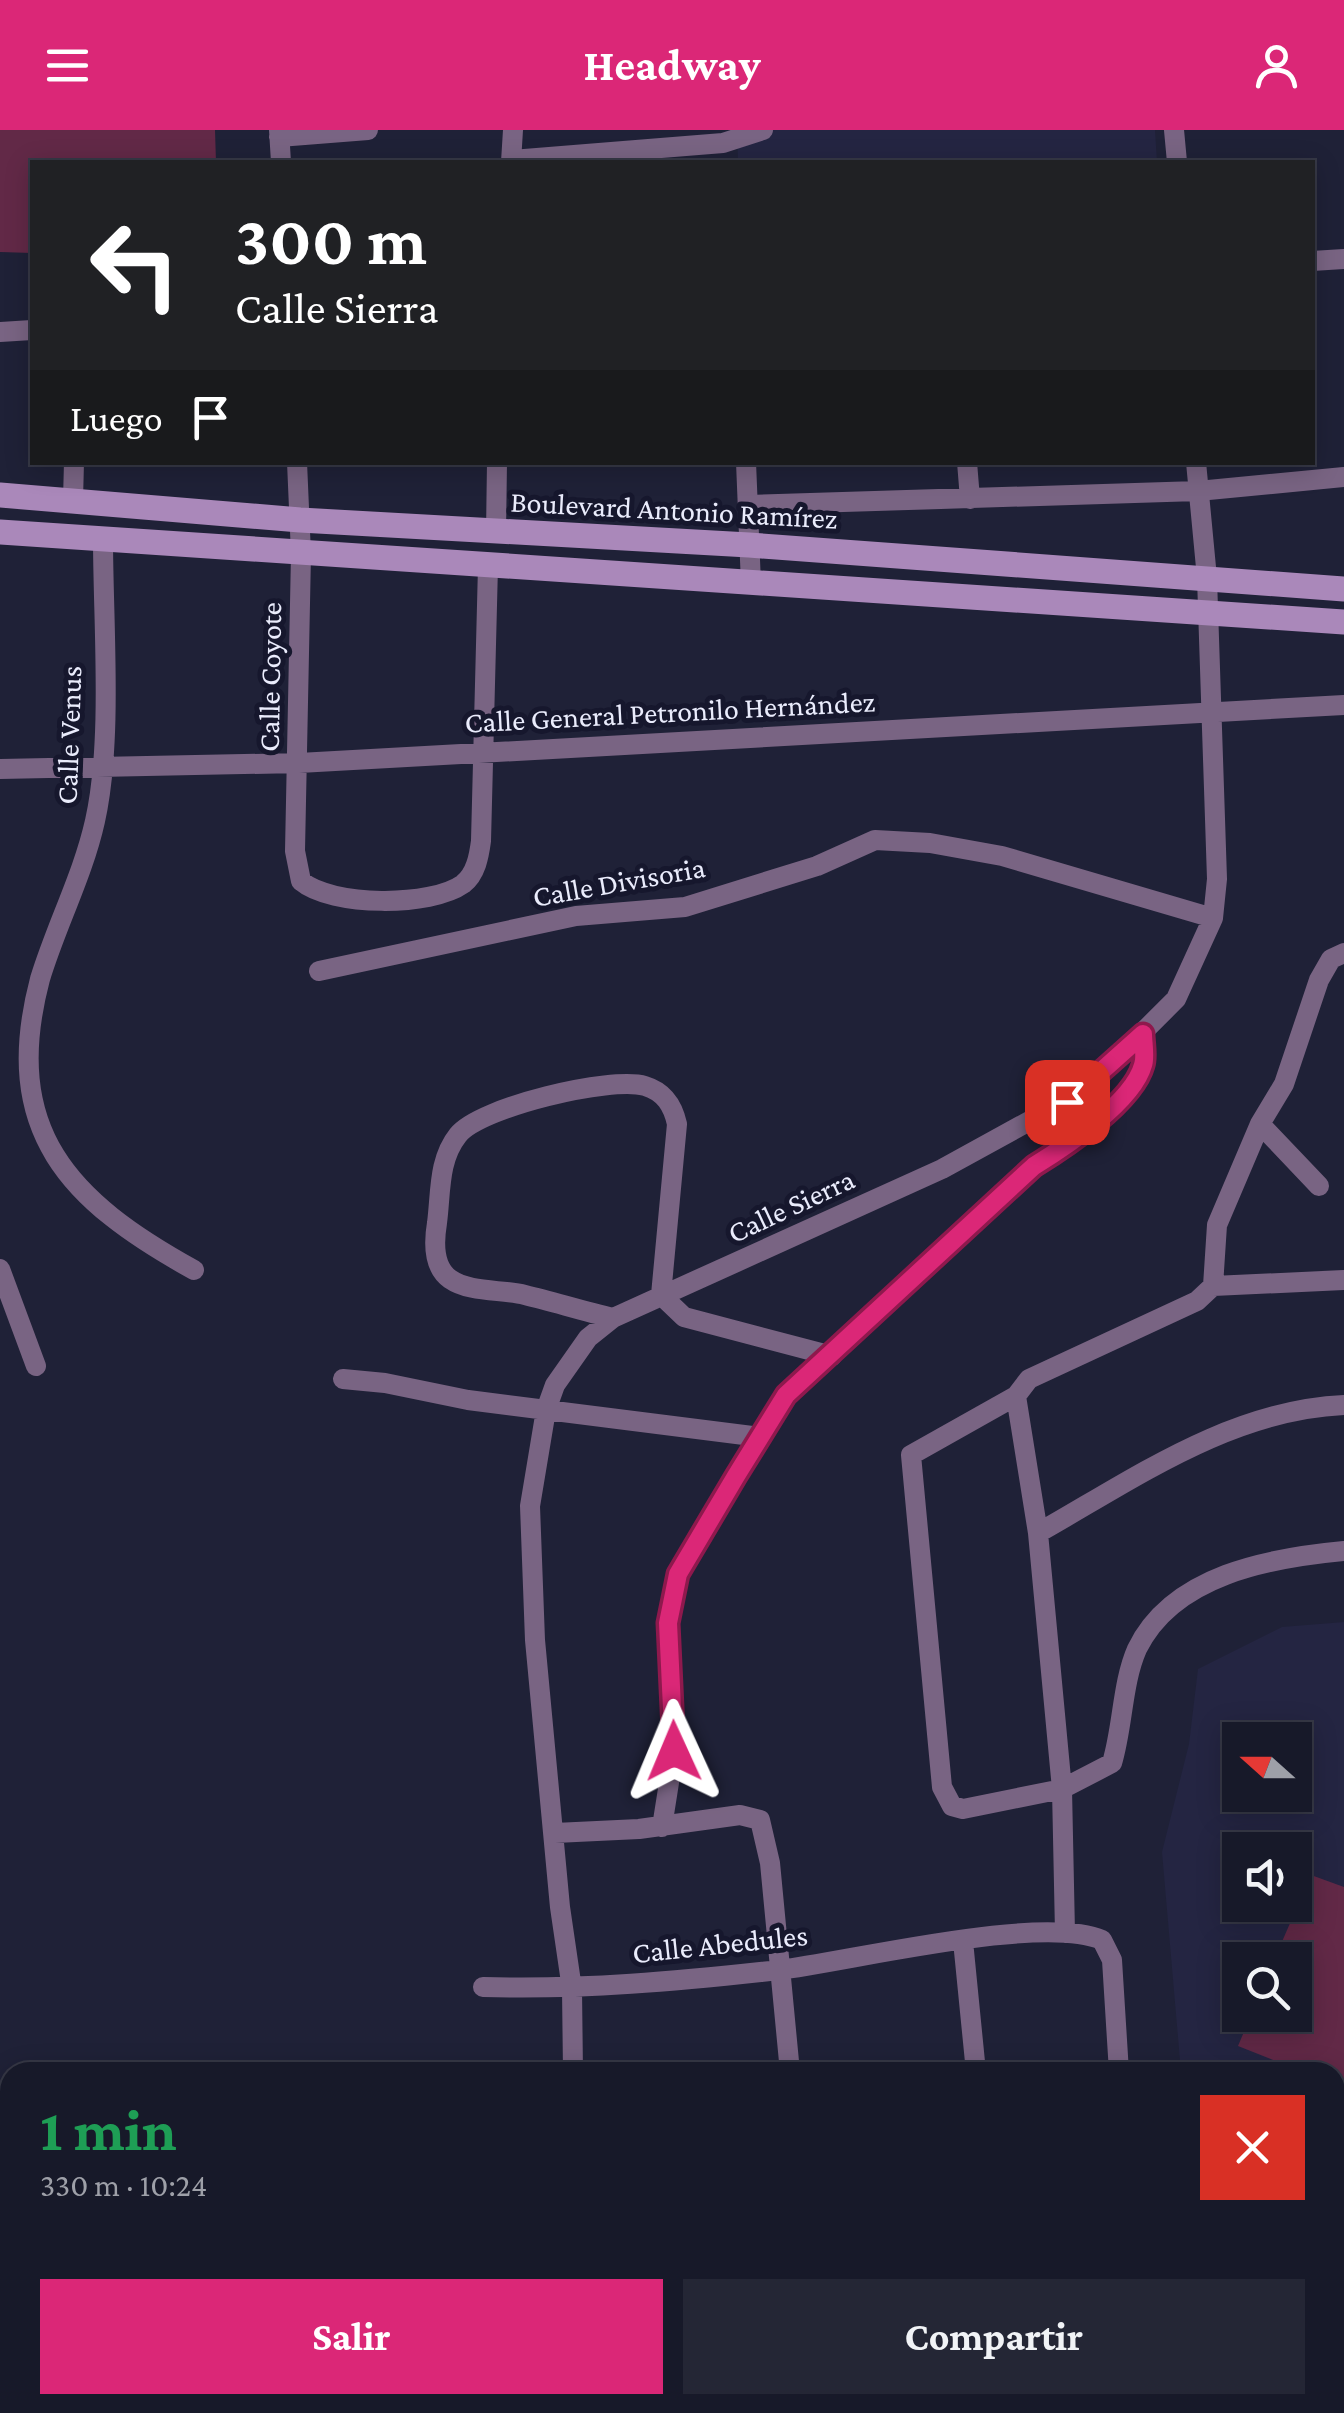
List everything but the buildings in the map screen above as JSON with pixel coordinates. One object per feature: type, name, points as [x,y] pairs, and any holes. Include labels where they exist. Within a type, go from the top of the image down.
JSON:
[{"type":"main road","name":"Boulevard Antonio Ramírez","points":[[0,495],[300,520],[749,545],[1344,589]]},
{"type":"main road","points":[[0,532],[1344,622]]},
{"type":"street","points":[[281,160],[279,133],[368,130]]},
{"type":"street","points":[[512,160],[513,130]]},
{"type":"street","points":[[525,160],[724,145],[762,130]]},
{"type":"street","points":[[1174,130],[1177,160]]},
{"type":"street","points":[[1315,261],[1344,259]]},
{"type":"street","points":[[0,332],[30,330]]},
{"type":"street","points":[[73,500],[74,465]]},
{"type":"street","name":"Calle Coyote","points":[[297,465],[301,554],[295,850],[298,876],[308,888],[366,902],[432,894],[464,883],[477,863],[481,841],[483,753]]},
{"type":"street","points":[[496,465],[496,533]]},
{"type":"street","points":[[746,465],[751,584]]},
{"type":"street","points":[[967,465],[970,498]]},
{"type":"street","name":"Calle Sierra","points":[[572,2062],[572,1990],[529,1536],[546,1410],[569,1363],[613,1318],[942,1169],[1050,1112],[1084,1091],[1176,999],[1213,918],[1217,878],[1207,578],[1196,465]]},
{"type":"street","points":[[749,506],[1198,490],[1344,476]]},
{"type":"street","name":"Calle Venus","points":[[103,538],[102,764],[88,848],[40,981],[29,1034],[30,1107],[46,1145],[98,1208],[132,1235],[194,1270]]},
{"type":"street","points":[[483,753],[488,566]]},
{"type":"street","name":"Calle General Petronilo Hernández","points":[[0,768],[299,763],[1344,705]]},
{"type":"street","name":"Calle Divisoria","points":[[319,971],[576,916],[685,907],[817,866],[875,840],[930,843],[1002,856],[1213,918]]},
{"type":"street","points":[[1214,1286],[1218,1225],[1260,1124],[1284,1084],[1319,980],[1341,954]]},
{"type":"street","points":[[662,1827],[674,1751],[668,1623],[678,1574],[786,1395],[1034,1166],[1078,1138],[1125,1092],[1143,1066],[1143,1034]]},
{"type":"street","points":[[613,1318],[446,1278],[436,1254],[444,1158],[459,1133],[484,1116],[610,1082],[647,1086],[673,1106],[677,1124],[661,1295],[684,1317],[832,1356]]},
{"type":"street","points":[[1260,1124],[1318,1186]]},
{"type":"street","points":[[0,1269],[36,1366]]},
{"type":"street","points":[[1344,1280],[1214,1286],[1197,1301],[1029,1379],[1016,1396],[916,1451],[908,1461],[942,1787],[952,1806],[963,1810],[1062,1789],[1112,1763],[1136,1652],[1156,1618],[1176,1599],[1241,1570],[1298,1555],[1344,1552]]},
{"type":"street","points":[[342,1379],[760,1438]]},
{"type":"street","points":[[1016,1396],[1038,1533],[1062,1789],[1065,1933]]},
{"type":"street","points":[[1038,1533],[1204,1440],[1264,1416],[1308,1406],[1344,1405]]},
{"type":"street","points":[[555,1833],[662,1827],[740,1815],[760,1820],[789,2062]]},
{"type":"street","name":"Calle Abedules","points":[[483,1987],[572,1990],[781,1970],[963,1941],[1083,1932],[1102,1940],[1112,1960],[1118,2062]]},
{"type":"street","points":[[963,1941],[975,2062]]},
{"type":"shaded area","points":[[0,130],[215,130],[216,160],[30,160],[30,253],[0,252]]},
{"type":"shaded area","points":[[737,130],[1155,130],[1157,160],[738,160]]},
{"type":"shaded area","points":[[1344,1622],[1344,2062],[1180,2062],[1162,1852],[1189,1744],[1198,1669],[1282,1627]]},
{"type":"shaded area","points":[[1312,1875],[1344,1887],[1344,2062],[1278,2062],[1238,2046],[1244,2032],[1312,2032],[1312,1942],[1282,1942],[1291,1922],[1312,1922]]},
{"type":"route","points":[[674,1751],[668,1623],[678,1574],[786,1395],[1034,1166],[1078,1138],[1125,1092],[1143,1066],[1143,1034],[1084,1091],[1067,1102]]}]
